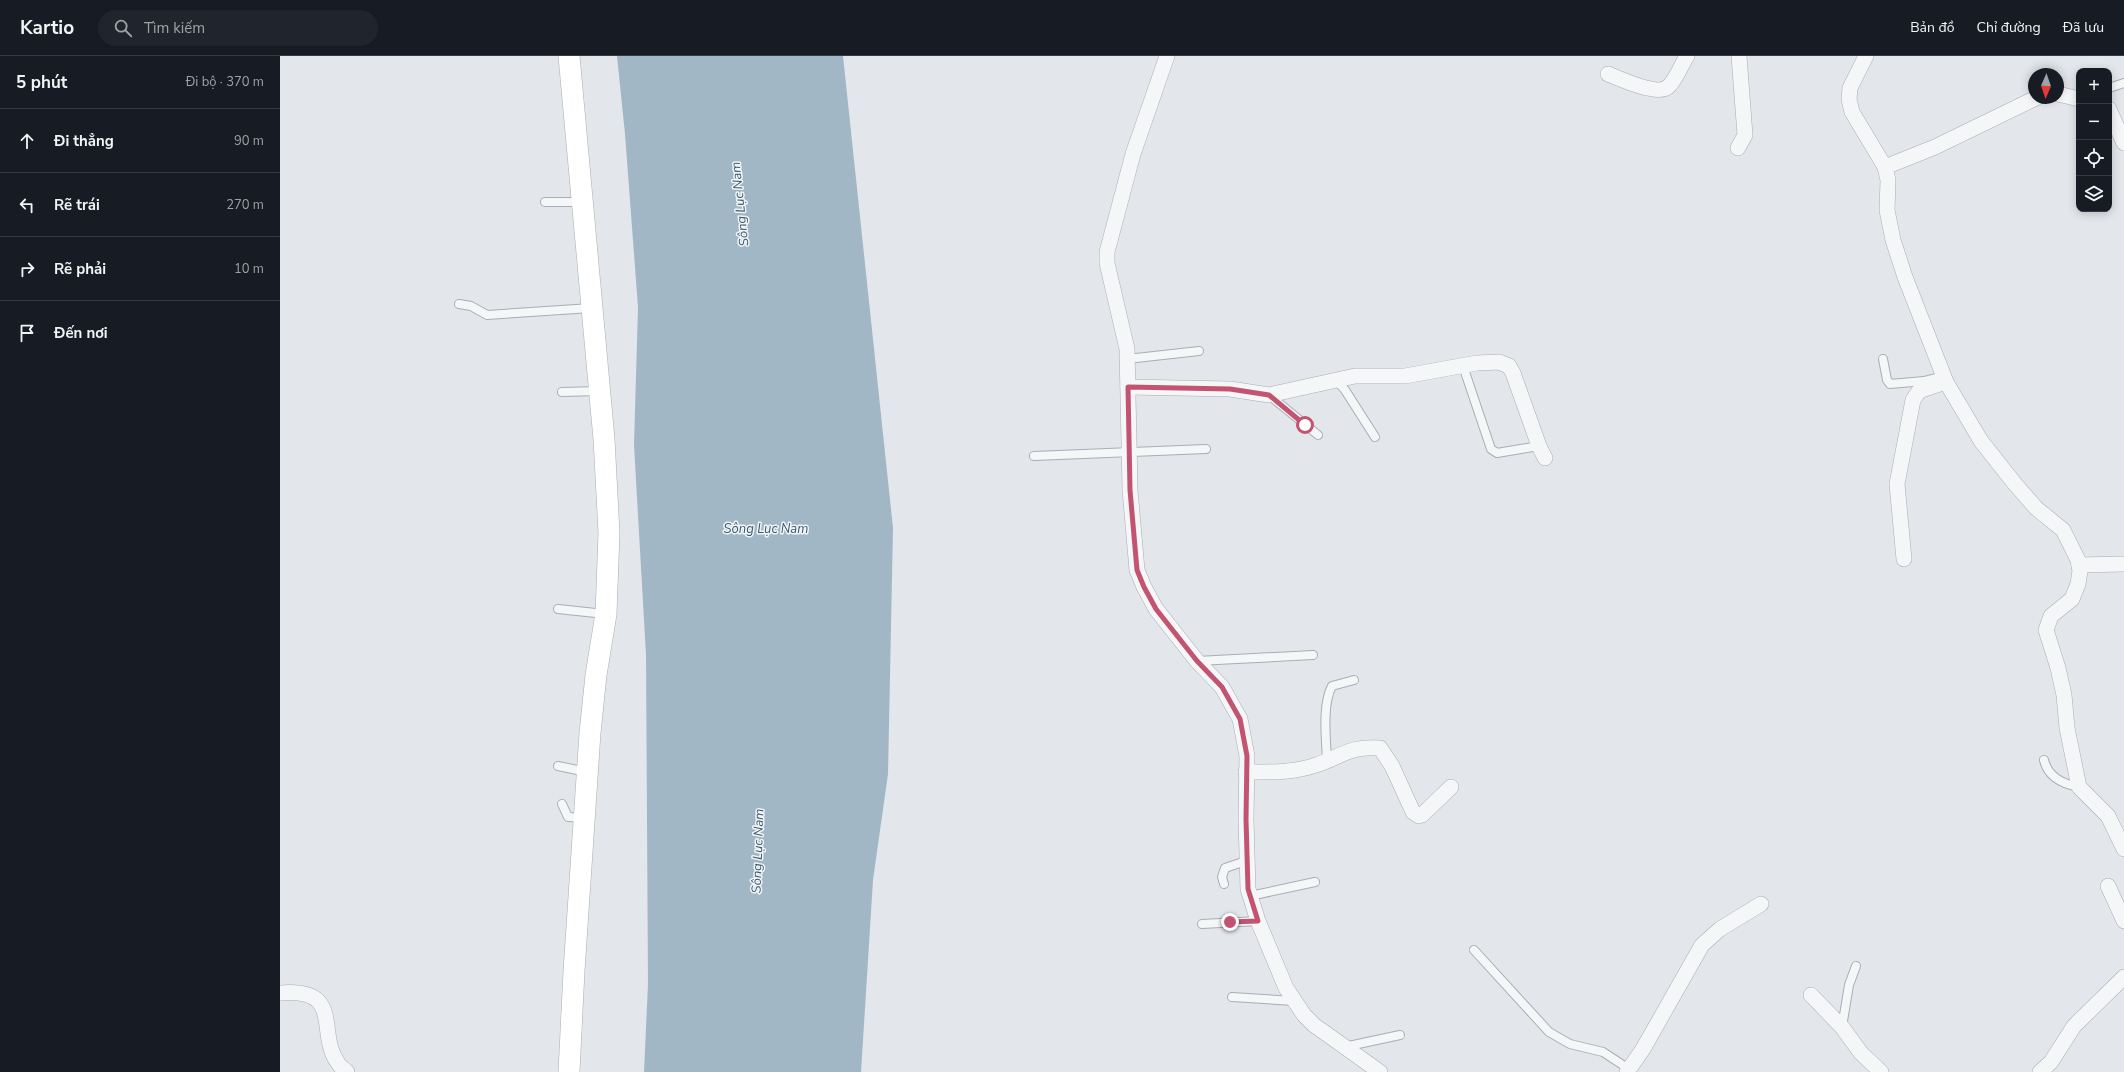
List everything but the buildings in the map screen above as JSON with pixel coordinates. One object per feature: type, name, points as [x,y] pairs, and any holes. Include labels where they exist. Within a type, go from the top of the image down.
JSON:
[{"type":"street","points":[[569,56],[599,391],[609,533],[606,614],[596,675],[584,818],[569,1072]]},
{"type":"street","points":[[1167,56],[1133,154],[1107,252],[1108,263],[1127,349],[1130,490],[1137,570],[1156,609],[1197,661],[1222,687],[1240,719],[1247,756],[1246,861],[1248,889],[1258,921],[1286,988],[1304,1015],[1344,1047],[1379,1072]]},
{"type":"street","points":[[1608,74],[1640,87],[1661,90],[1669,86],[1687,56]]},
{"type":"street","points":[[1738,148],[1745,135],[1739,56]]},
{"type":"street","points":[[1866,56],[1850,88],[1849,99],[1852,112],[1885,167],[1888,180],[1887,210],[1893,240],[1905,277],[1945,379],[1960,409],[1980,440],[2036,508],[2063,530],[2079,565],[2078,584],[2072,599],[2051,616],[2046,630],[2058,668],[2064,695],[2067,728],[2079,787],[2108,816],[2124,849]]},
{"type":"street","points":[[2064,95],[2076,97]]},
{"type":"street","points":[[1885,167],[1935,147],[2028,102]]},
{"type":"street","points":[[2112,116],[2124,143]]},
{"type":"street","points":[[1128,387],[1230,389],[1269,395],[1355,376],[1405,376],[1463,366],[1499,362],[1509,366],[1513,373],[1542,452]]},
{"type":"street","points":[[1904,558],[1896,484],[1913,400],[1919,391],[1945,379]]},
{"type":"street","points":[[2079,565],[2124,564]]},
{"type":"street","points":[[1246,772],[1291,771],[1315,766],[1344,752],[1364,747],[1380,748],[1392,766],[1413,812],[1419,816],[1422,815],[1451,787]]},
{"type":"street","points":[[2108,886],[2124,921]]},
{"type":"street","points":[[1628,1071],[1643,1049],[1702,945],[1720,929],[1761,904]]},
{"type":"street","points":[[2040,1072],[2051,1062],[2074,1026],[2124,977]]},
{"type":"street","points":[[280,993],[311,996],[324,1009],[337,1063],[347,1072]]},
{"type":"street","points":[[1811,995],[1842,1027],[1861,1053],[1881,1072]]},
{"type":"lane","points":[[2112,87],[2124,83]]},
{"type":"lane","points":[[545,202],[582,202]]},
{"type":"lane","points":[[458,304],[471,306],[487,315],[591,308]]},
{"type":"lane","points":[[1127,359],[1198,351]]},
{"type":"lane","points":[[1883,359],[1887,380],[1890,384],[1945,379]]},
{"type":"lane","points":[[1463,366],[1491,449],[1497,453],[1542,452]]},
{"type":"lane","points":[[1336,380],[1345,390],[1375,436]]},
{"type":"lane","points":[[562,392],[599,391]]},
{"type":"lane","points":[[1269,395],[1318,435]]},
{"type":"lane","points":[[1034,456],[1206,449]]},
{"type":"lane","points":[[558,609],[606,614]]},
{"type":"lane","points":[[1197,661],[1313,656]]},
{"type":"lane","points":[[1327,760],[1328,694],[1332,686],[1354,680]]},
{"type":"lane","points":[[2044,760],[2047,770],[2057,779],[2068,785],[2079,787]]},
{"type":"lane","points":[[558,766],[588,772]]},
{"type":"lane","points":[[562,804],[568,816],[584,818]]},
{"type":"lane","points":[[1224,884],[1222,877],[1225,868],[1246,861]]},
{"type":"lane","points":[[1250,896],[1315,882]]},
{"type":"lane","points":[[1202,924],[1258,921]]},
{"type":"lane","points":[[1474,950],[1549,1032],[1570,1044],[1603,1052],[1628,1071]]},
{"type":"lane","points":[[1842,1027],[1849,985],[1856,966]]},
{"type":"lane","points":[[1232,997],[1294,1001]]},
{"type":"lane","points":[[1344,1047],[1400,1035]]},
{"type":"water","name":"Sông Lục Nam","points":[[617,56],[843,56],[893,528],[888,774],[873,880],[861,1072],[644,1072],[648,984],[646,655],[634,445],[638,307],[625,134]]},
{"type":"route","points":[[1230,922],[1258,921],[1248,889],[1246,861],[1247,756],[1244,733],[1240,719],[1222,687],[1197,661],[1156,609],[1137,570],[1130,490],[1128,387],[1230,389],[1269,395],[1305,425]]}]
